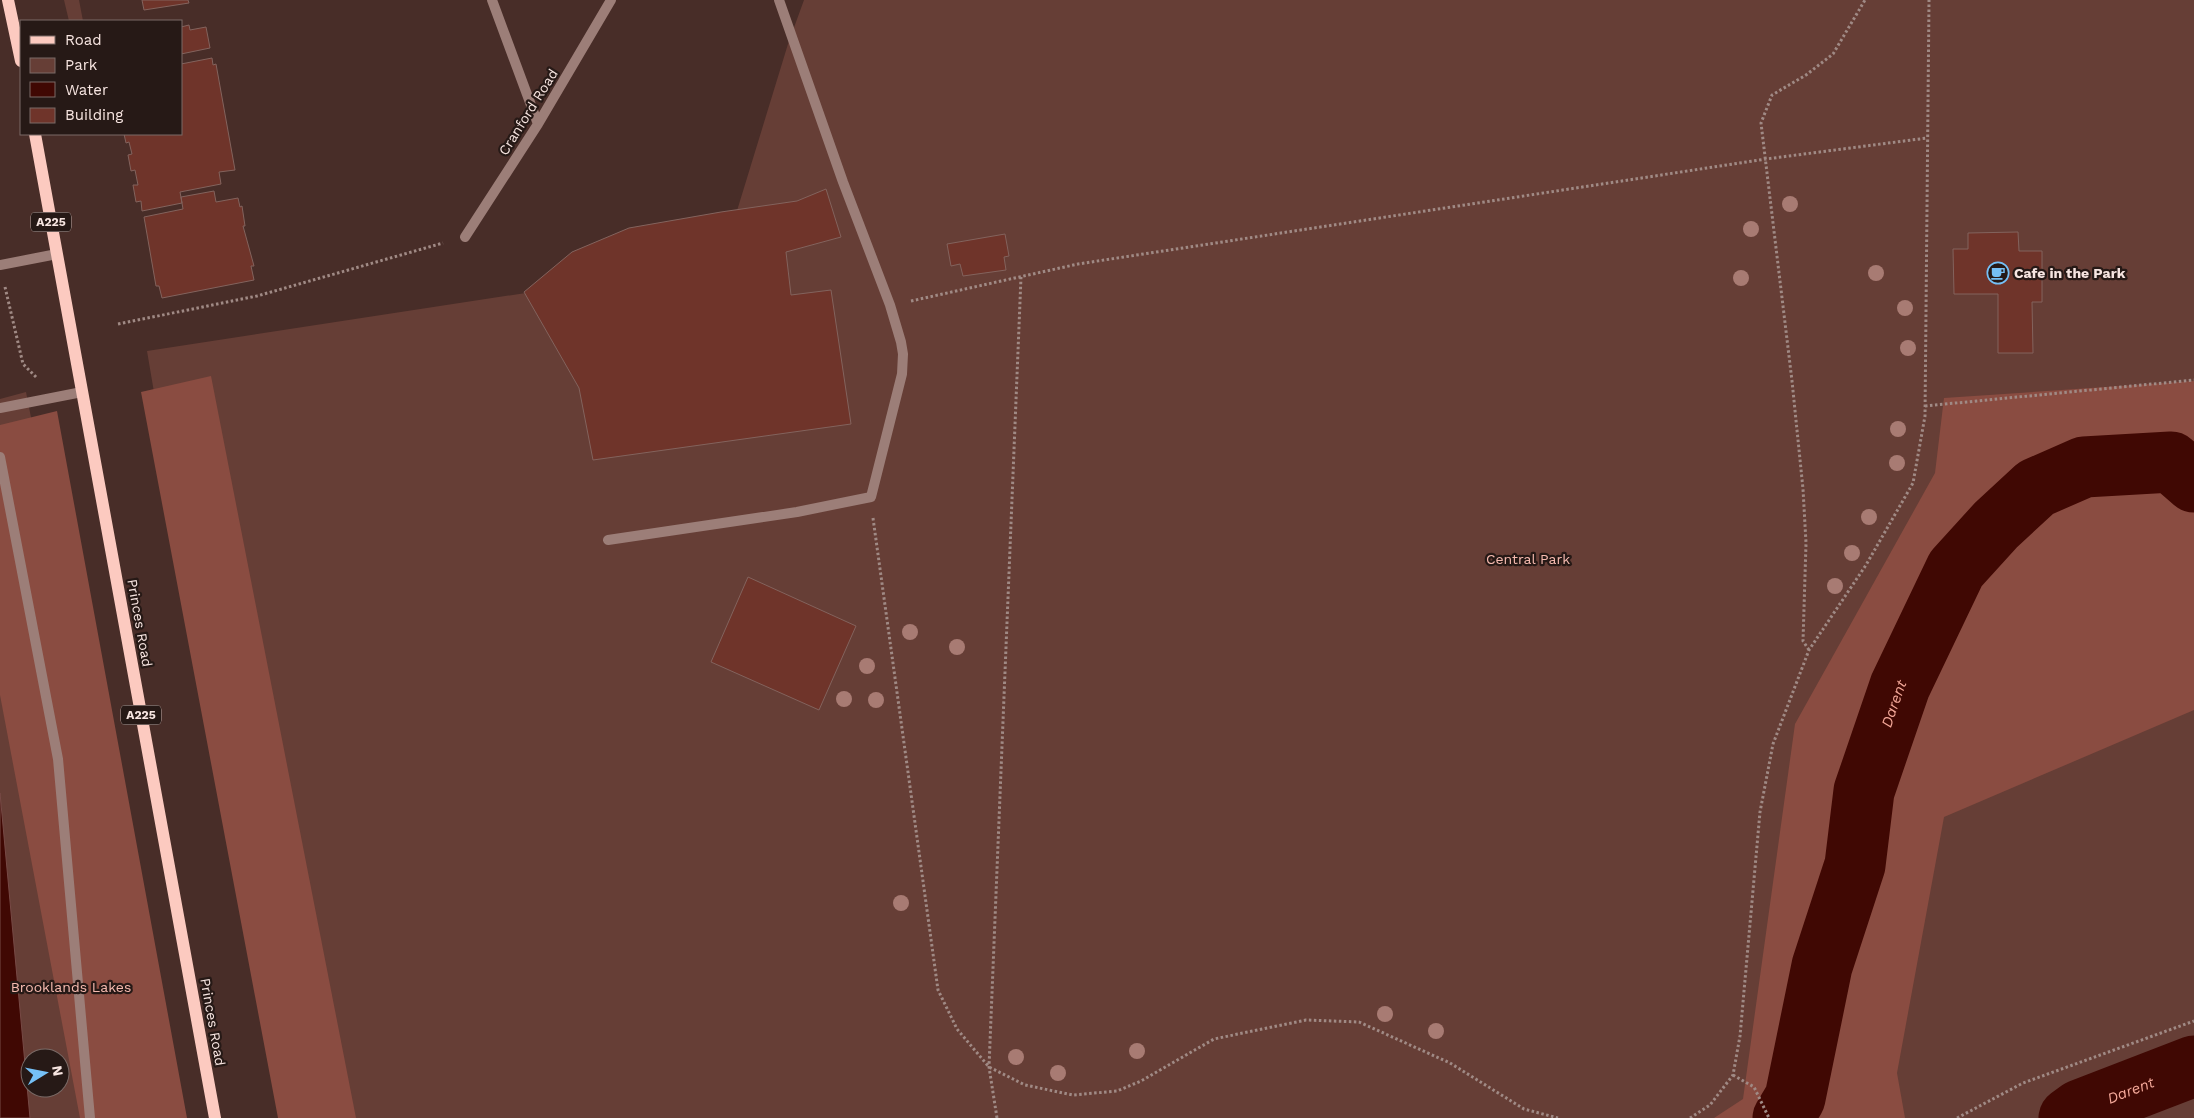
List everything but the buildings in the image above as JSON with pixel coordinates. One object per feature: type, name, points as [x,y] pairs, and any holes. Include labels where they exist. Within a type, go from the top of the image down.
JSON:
[{"type":"main road","points":[[8,0],[20,55]]},
{"type":"main road","name":"Princes Road","points":[[35,135],[215,1118]]},
{"type":"street","points":[[492,0],[538,124]]},
{"type":"street","name":"Cranford Road","points":[[465,237],[538,124],[612,0]]},
{"type":"street","points":[[608,540],[797,512],[871,497],[902,374],[902,348],[890,305],[843,182],[779,0]]},
{"type":"street","points":[[0,265],[57,254]]},
{"type":"street","points":[[0,408],[82,392]]},
{"type":"street","points":[[0,457],[58,760],[90,1118]]},
{"type":"path","points":[[1809,650],[1803,641],[1806,543],[1803,489],[1761,123],[1772,95],[1806,75],[1833,54],[1865,0]]},
{"type":"path","points":[[1690,1118],[1710,1106],[1733,1075],[1740,1036],[1760,812],[1773,744],[1809,650],[1866,565],[1912,483],[1926,416],[1929,0]]},
{"type":"path","points":[[890,305],[1078,264],[1766,159],[1927,138]]},
{"type":"path","points":[[118,324],[257,296],[465,237]]},
{"type":"path","points":[[997,1118],[989,1067],[1021,276]]},
{"type":"path","points":[[4,283],[23,364],[57,397]]},
{"type":"path","points":[[1925,406],[2194,380]]},
{"type":"path","points":[[871,497],[938,990],[957,1029],[989,1067],[1025,1085],[1073,1095],[1117,1091],[1141,1081],[1214,1038],[1306,1020],[1359,1022],[1450,1063],[1524,1109],[1558,1118]]},
{"type":"path","points":[[1957,1118],[2023,1083],[2194,1021]]},
{"type":"path","points":[[1733,1075],[1754,1087],[1770,1118]]},
{"type":"green space","points":[[64,0],[79,0],[83,20],[69,20]]},
{"type":"green space","name":"Central Park","points":[[804,0],[2194,0],[2194,1118],[283,1118],[238,886],[147,351],[721,263],[788,44]]},
{"type":"green space","points":[[211,376],[356,1118],[278,1118],[141,392]]},
{"type":"green space","points":[[2194,381],[2194,710],[1944,817],[1897,1073],[1905,1118],[1714,1118],[1743,1099],[1795,724],[1935,473],[1944,398]]},
{"type":"green space","name":"Brooklands Lakes","points":[[26,392],[169,1118],[0,1118],[0,399]]},
{"type":"green space","name":"Brooklands Lakes","points":[[57,411],[187,1118],[80,1118],[70,1065],[70,1048],[67,1048],[0,695],[0,425]]},
{"type":"water","points":[[0,793],[24,1048],[20,1048],[20,1098],[28,1098],[30,1118],[0,1118]]},
{"type":"waterway","name":"Darent","points":[[1783,1118],[1795,1098],[1822,966],[1855,865],[1864,791],[1900,686],[1956,569],[1996,525],[2036,488],[2084,467],[2171,462],[2194,482]]},
{"type":"waterway","name":"Darent","points":[[2069,1118],[2080,1110],[2194,1066]]},
{"type":"place","name":"Cafe in the Park","points":[[1998,273]]}]
